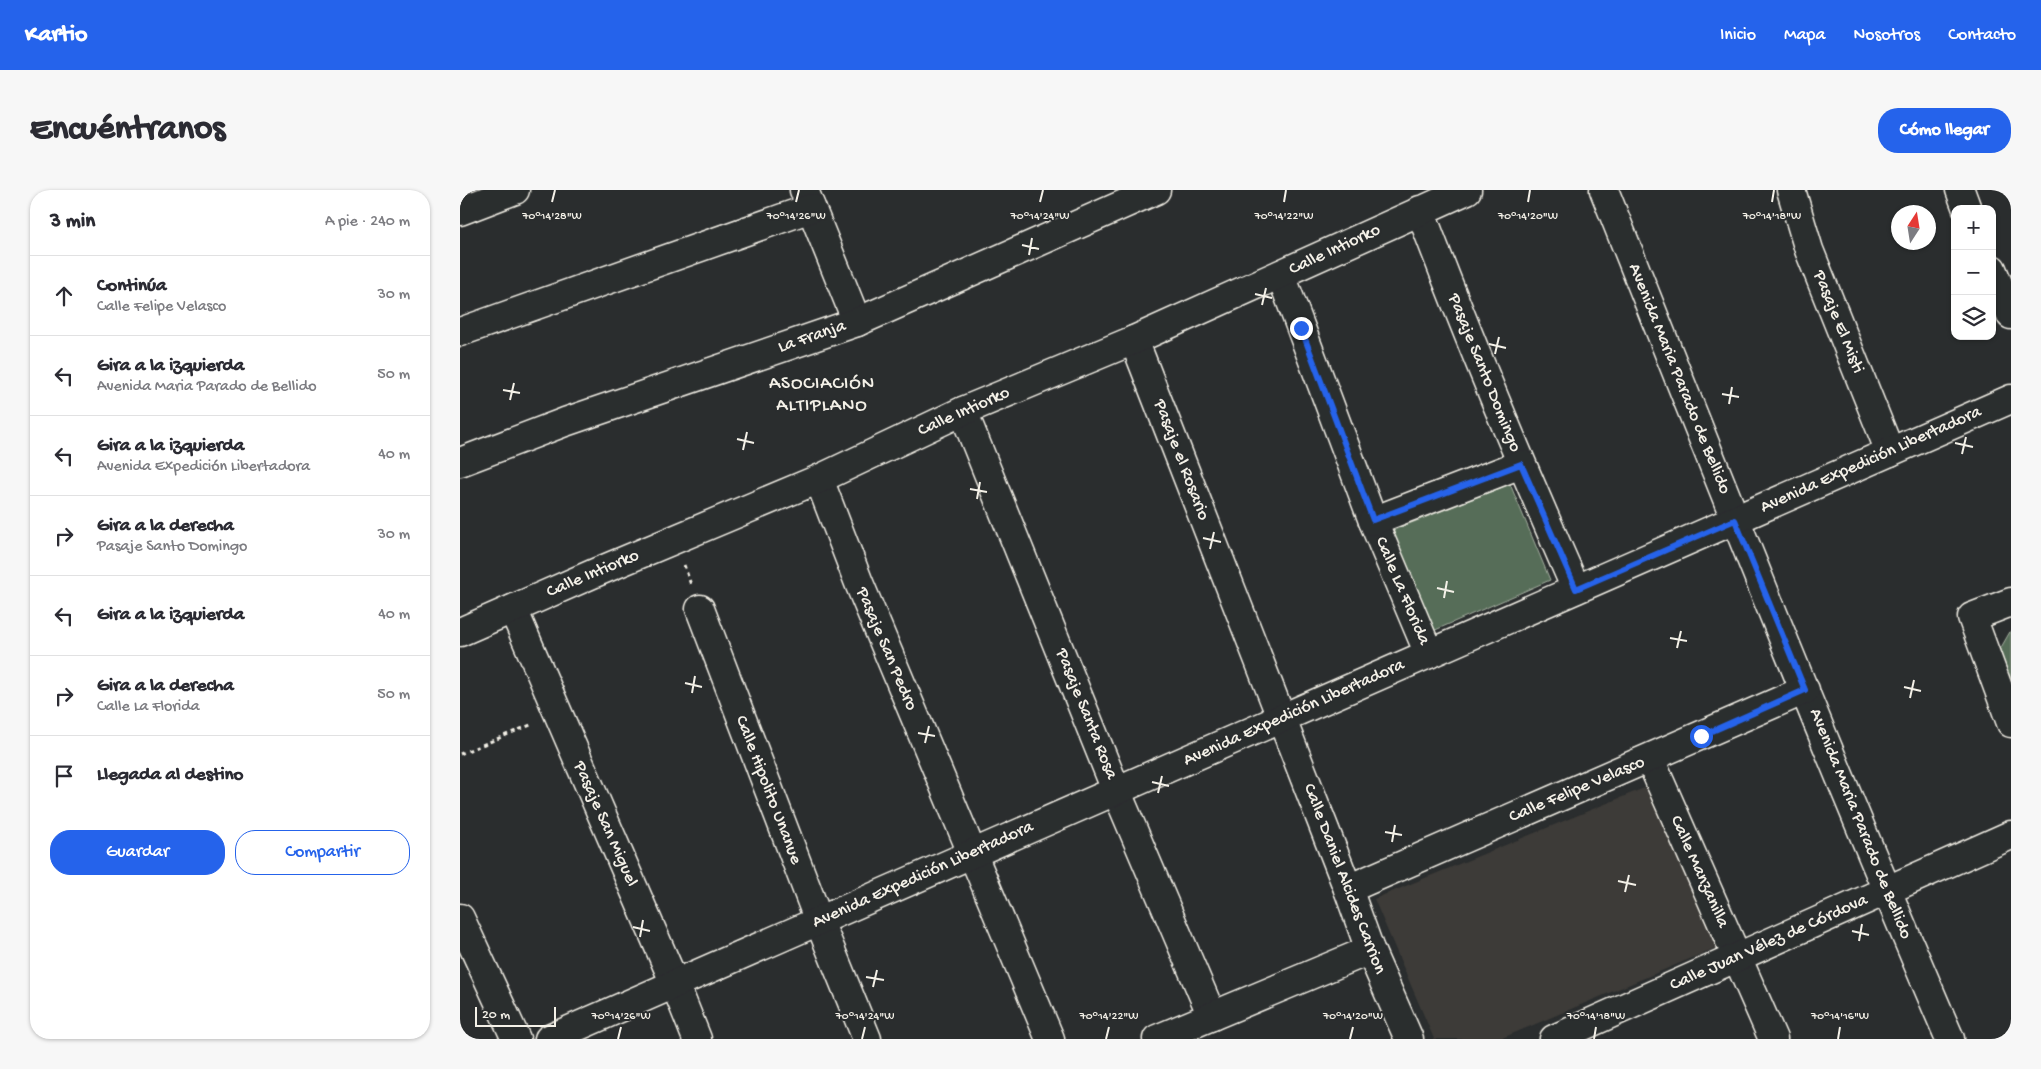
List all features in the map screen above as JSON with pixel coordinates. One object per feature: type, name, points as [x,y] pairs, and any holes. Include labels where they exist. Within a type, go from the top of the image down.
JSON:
[{"type":"street","points":[[460,211],[515,190]]},
{"type":"street","name":"La Franja","points":[[460,462],[565,422],[857,322],[1156,190]]},
{"type":"street","name":"Calle Intiorko","points":[[460,632],[819,479],[963,411],[1134,340],[1467,190]]},
{"type":"street","name":"Avenida Maria Parado de Bellido","points":[[1604,190],[1735,520],[1886,891],[1950,1039]]},
{"type":"street","name":"Pasaje El Misti","points":[[1791,190],[1810,250],[1890,452]]},
{"type":"street","points":[[1960,190],[1966,205]]},
{"type":"street","points":[[460,332],[808,199],[857,322]]},
{"type":"street","name":"Pasaje Santo Domingo","points":[[1420,210],[1457,310],[1521,464],[1576,589]]},
{"type":"street","name":"Calle La Florida","points":[[1281,275],[1373,520],[1429,654]]},
{"type":"street","points":[[1996,279],[2011,315]]},
{"type":"street","name":"Pasaje el Rosario","points":[[1134,340],[1282,718]]},
{"type":"street","name":"Avenida Expedición Libertadora","points":[[549,1039],[2011,399]]},
{"type":"street","name":"Pasaje Santa Rosa","points":[[963,411],[1116,790],[1212,1016]]},
{"type":"street","points":[[1373,520],[1521,464]]},
{"type":"street","name":"Pasaje San Pedro","points":[[819,479],[859,583],[1050,1039]]},
{"type":"street","points":[[2011,602],[1972,617],[2011,723]]},
{"type":"street","name":"Pasaje San Miguel","points":[[513,609],[697,1039]]},
{"type":"street","name":"Calle Hipolito Unanue","points":[[700,609],[819,921],[867,1039]]},
{"type":"street","name":"Calle Felipe Velasco","points":[[1348,889],[1805,690]]},
{"type":"street","name":"Calle Daniel Alcides Carrion","points":[[1282,718],[1370,950],[1409,1039]]},
{"type":"street","name":"Calle Manzanilla","points":[[1650,759],[1736,958],[1774,1039]]},
{"type":"street","name":"Calle Juan Vélez de Córdova","points":[[1571,1036],[1736,958],[2011,835]]},
{"type":"street","points":[[460,918],[516,1039]]},
{"type":"street","points":[[1157,1039],[1370,950]]},
{"type":"path","points":[[675,540],[700,609]]},
{"type":"path","points":[[460,754],[557,714]]},
{"type":"shaded area","points":[[1649,786],[1718,947],[1500,1039],[1434,1039],[1374,899]]},
{"type":"green space","points":[[1510,484],[1550,580],[1433,631],[1391,531]]},
{"type":"green space","points":[[2011,630],[2011,687],[1999,651]]},
{"type":"district","name":"ASOCIACIÓN ALTIPLANO","points":[[822,395]]},
{"type":"route","points":[[1301,328],[1373,520],[1521,464],[1576,589],[1735,520],[1805,690],[1701,736]]}]
